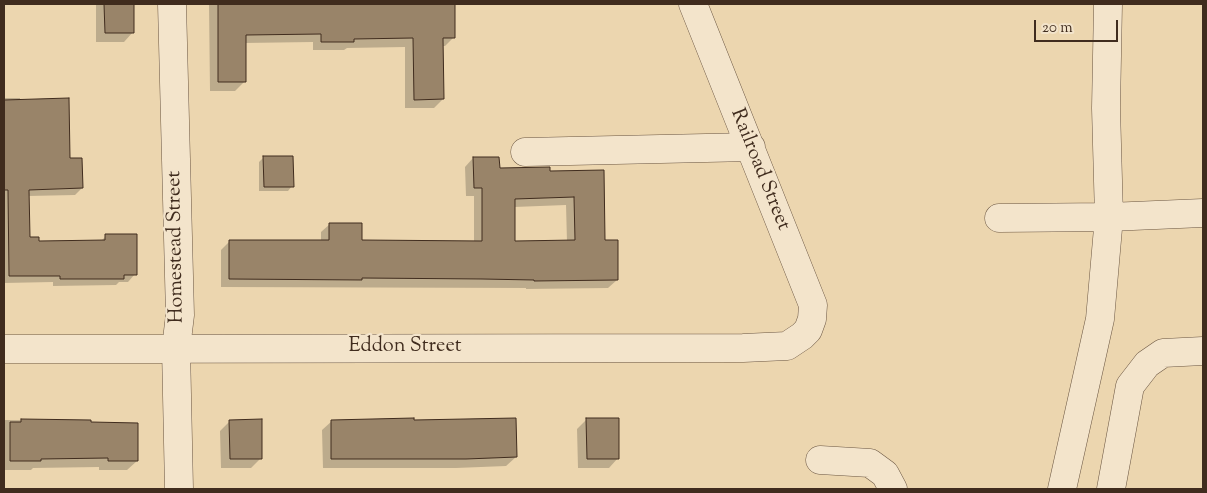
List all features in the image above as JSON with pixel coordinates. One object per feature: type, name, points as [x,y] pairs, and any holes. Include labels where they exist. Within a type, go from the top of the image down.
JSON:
[{"type":"street","name":"Homestead Street","points":[[172,4],[180,315],[176,348],[179,489]]},
{"type":"street","name":"Railroad Street","points":[[693,4],[813,305],[812,319],[808,330],[802,336]]},
{"type":"street","points":[[1062,489],[1100,318],[1109,217],[1106,108],[1108,4]]},
{"type":"street","points":[[525,152],[751,147]]},
{"type":"street","points":[[1000,218],[1109,217],[1203,213]]},
{"type":"street","name":"Eddon Street","points":[[4,348],[776,348],[787,346],[802,336]]},
{"type":"street","points":[[1111,489],[1130,386],[1147,364],[1163,354],[1203,351]]},
{"type":"street","points":[[820,460],[870,463],[885,474],[893,489]]},
{"type":"building","points":[[104,4],[134,4],[134,33],[105,33]]},
{"type":"building","points":[[218,4],[455,4],[455,38],[443,38],[444,99],[414,100],[413,38],[354,39],[354,42],[321,42],[321,34],[246,35],[246,82],[218,82]]},
{"type":"building","points":[[69,98],[70,158],[82,158],[83,188],[29,190],[30,237],[39,237],[39,241],[105,240],[105,234],[137,234],[137,275],[124,275],[124,279],[60,279],[60,276],[9,276],[8,190],[4,190],[4,100]]},
{"type":"building","points":[[263,156],[293,156],[294,187],[264,187]]},
{"type":"building","points":[[473,157],[499,157],[500,168],[550,167],[550,171],[604,170],[605,240],[618,240],[618,280],[229,279],[229,240],[329,240],[329,223],[362,223],[362,240],[482,241],[482,188],[474,188]],"holes":[[[574,197],[575,240],[515,241],[515,199]]]},
{"type":"building","points":[[414,418],[414,420],[516,418],[517,457],[331,459],[331,420]]},
{"type":"building","points":[[586,418],[619,418],[619,459],[587,459]]},
{"type":"building","points":[[21,419],[138,423],[138,461],[108,461],[108,458],[10,461],[10,422],[21,422]]},
{"type":"building","points":[[262,419],[262,459],[230,459],[229,420]]}]
